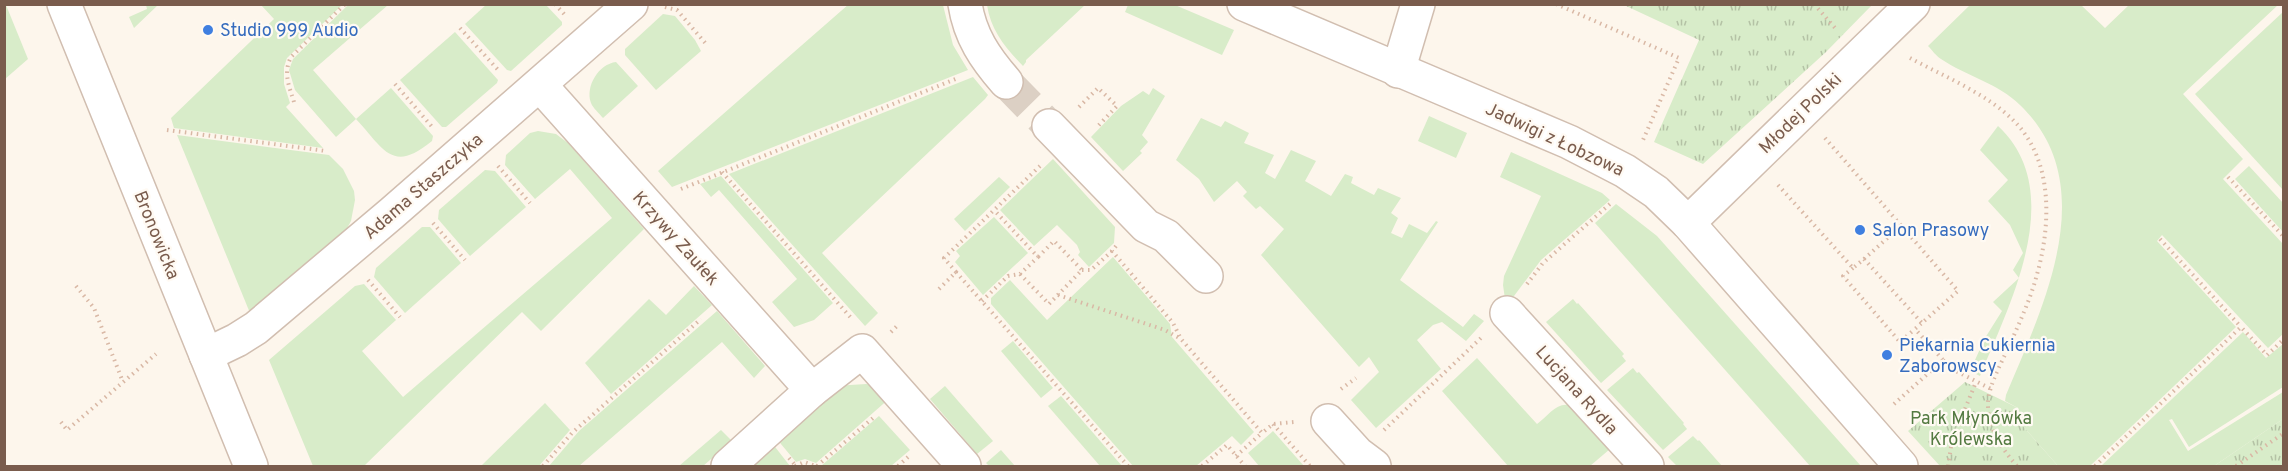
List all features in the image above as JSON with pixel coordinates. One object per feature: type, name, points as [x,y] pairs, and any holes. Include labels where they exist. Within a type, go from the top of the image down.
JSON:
[{"type":"street","name":"Bronowicka","points":[[64,4],[251,466]]},
{"type":"street","points":[[965,4],[977,44],[1006,82]]},
{"type":"street","name":"Jadwigi z Łobzowa","points":[[1244,4],[1569,142],[1608,161],[1646,184],[1688,223],[1901,466]]},
{"type":"street","points":[[1398,71],[1418,4]]},
{"type":"street","name":"Młodej Polski","points":[[1688,223],[1913,4]]},
{"type":"street","name":"Adama Staszczyka","points":[[206,355],[256,328],[540,85],[647,6]]},
{"type":"street","name":"Krzywy Zaułek","points":[[540,85],[812,390]]},
{"type":"street","points":[[1061,119],[1146,226],[1166,236],[1206,276]]},
{"type":"street","name":"Lucjana Rydla","points":[[1507,313],[1647,466]]},
{"type":"street","points":[[728,466],[812,390],[862,351],[964,466]]},
{"type":"street","points":[[1322,412],[1366,460]]},
{"type":"path","points":[[294,102],[286,76],[289,61],[345,4]]},
{"type":"path","points":[[1556,4],[1679,58],[1641,145]]},
{"type":"path","points":[[1814,4],[1834,27]]},
{"type":"path","points":[[647,6],[668,6],[677,10],[707,45]]},
{"type":"path","points":[[460,28],[502,74]]},
{"type":"path","points":[[1909,58],[1999,107],[2028,138],[2044,179],[2045,228],[2036,279],[1991,389],[1988,405],[1994,437],[2017,466]]},
{"type":"path","points":[[672,192],[964,76]]},
{"type":"path","points":[[395,84],[434,129]]},
{"type":"path","points":[[1061,119],[1098,88],[1117,106],[1093,131]]},
{"type":"path","points":[[167,130],[326,151]]},
{"type":"path","points":[[1818,131],[1958,291],[1900,342],[1843,276],[1901,226]]},
{"type":"path","points":[[491,159],[530,203]]},
{"type":"path","points":[[1045,161],[944,258],[1128,466]]},
{"type":"path","points":[[722,172],[854,320]]},
{"type":"path","points":[[2228,177],[2283,237]]},
{"type":"path","points":[[1772,178],[1853,268]]},
{"type":"path","points":[[1366,460],[1425,393],[1520,300],[1519,296],[1543,263],[1618,198]]},
{"type":"path","points":[[994,210],[1038,257]]},
{"type":"path","points":[[426,215],[465,260]]},
{"type":"path","points":[[2160,239],[2267,355],[2283,339]]},
{"type":"path","points":[[982,301],[1008,276],[1020,274],[1054,241],[1082,270],[1091,270],[1118,243]]},
{"type":"path","points":[[1112,251],[1173,322],[1181,339],[1262,433]]},
{"type":"path","points":[[1864,259],[1922,323]]},
{"type":"path","points":[[1020,274],[1049,304],[1082,270]]},
{"type":"path","points":[[939,289],[956,272]]},
{"type":"path","points":[[361,273],[400,317]]},
{"type":"path","points":[[76,286],[94,309],[123,382]]},
{"type":"path","points":[[1058,295],[1164,330],[1181,339]]},
{"type":"path","points":[[543,466],[572,433],[708,312]]},
{"type":"path","points":[[2095,466],[2241,327]]},
{"type":"path","points":[[1915,329],[1950,368],[1991,389]]},
{"type":"path","points":[[61,422],[67,430],[156,354]]},
{"type":"path","points":[[1892,405],[1943,360]]},
{"type":"path","points":[[1236,457],[1274,424],[1322,412],[1356,378]]},
{"type":"path","points":[[1948,466],[1952,441],[1976,382]]},
{"type":"path","points":[[795,466],[804,462],[816,466],[901,394]]},
{"type":"path","points":[[1274,424],[1310,466]]},
{"type":"path","points":[[2236,466],[2283,434]]},
{"type":"path","points":[[1202,466],[1227,445],[1245,466]]},
{"type":"path","points":[[898,466],[908,458]]},
{"type":"green space","points":[[349,4],[388,5],[313,70],[356,119],[336,137],[295,90],[289,70],[293,59]]},
{"type":"green space","points":[[487,4],[546,5],[562,22],[562,25],[511,71],[507,70],[465,24]]},
{"type":"green space","points":[[849,4],[943,5],[953,45],[968,70],[672,187],[658,171]]},
{"type":"green space","points":[[987,4],[1085,5],[1026,60],[1023,66],[1000,38],[992,23]]},
{"type":"green space","points":[[4,5],[6,5],[28,59],[5,79]]},
{"type":"green space","points":[[146,5],[158,5],[134,28],[129,17],[147,9]]},
{"type":"green space","points":[[261,5],[342,5],[287,58],[284,67],[284,84],[290,103],[286,107],[323,148],[174,128],[171,118],[274,19]]},
{"type":"green space","points":[[1128,5],[1175,5],[1234,30],[1222,55],[1125,12]]},
{"type":"green space","points":[[1624,5],[1872,5],[1826,52],[1703,164],[1654,142],[1699,40]]},
{"type":"green space","points":[[1970,5],[2081,5],[2105,28],[2129,5],[2278,5],[2183,94],[2243,159],[2223,179],[2283,244],[2283,334],[2268,348],[2162,235],[2157,241],[2236,327],[2090,466],[2058,466],[2014,416],[2016,407],[2005,401],[2048,286],[2058,248],[2062,209],[2058,172],[2045,137],[2020,105],[1992,85],[1941,59],[1928,46]]},
{"type":"green space","points":[[2283,12],[2283,190],[2195,94]]},
{"type":"green space","points":[[663,14],[675,16],[701,51],[656,90],[625,55],[625,49]]},
{"type":"green space","points":[[455,32],[498,80],[446,127],[442,127],[400,80]]},
{"type":"green space","points":[[616,62],[638,86],[603,118],[591,103],[590,90],[599,71]]},
{"type":"green space","points":[[973,77],[988,95],[985,99],[822,253],[878,313],[865,326],[729,174]]},
{"type":"green space","points":[[391,88],[433,136],[432,141],[407,156],[390,154],[356,119]]},
{"type":"green space","points":[[1153,88],[1165,96],[1142,135],[1148,142],[1140,151],[1142,153],[1123,171],[1091,137],[1121,106],[1143,91],[1149,95]]},
{"type":"green space","points":[[1429,116],[1467,133],[1456,158],[1418,141]]},
{"type":"green space","points":[[1201,118],[1221,127],[1225,121],[1249,133],[1244,143],[1274,155],[1265,173],[1275,179],[1291,150],[1316,161],[1305,181],[1331,196],[1345,174],[1353,177],[1351,183],[1374,195],[1378,188],[1401,198],[1391,213],[1398,218],[1391,233],[1402,238],[1409,224],[1427,233],[1436,221],[1438,222],[1400,280],[1463,327],[1474,314],[1484,321],[1466,341],[1442,322],[1433,325],[1417,340],[1441,369],[1376,428],[1351,400],[1379,372],[1369,357],[1359,367],[1261,255],[1284,229],[1260,206],[1256,209],[1243,196],[1247,192],[1237,181],[1214,202],[1199,179],[1176,160]]},
{"type":"green space","points":[[1998,126],[2019,153],[2029,183],[2031,215],[2019,278],[2013,270],[2023,253],[2010,225],[1988,201],[2008,180],[1980,150]]},
{"type":"green space","points":[[538,131],[556,134],[568,143],[644,229],[541,331],[522,312],[364,466],[313,466],[269,360],[355,286],[364,284],[396,320],[362,351],[403,397],[612,218],[570,169],[535,199],[505,165],[506,155],[530,133]]},
{"type":"green space","points":[[177,135],[329,155],[343,169],[354,191],[355,200],[351,221],[345,232],[250,313]]},
{"type":"green space","points":[[1511,152],[1602,193],[1610,200],[1541,260],[1511,300],[1505,299],[1504,276],[1541,196],[1500,177]]},
{"type":"green space","points":[[1053,159],[1115,227],[1114,243],[1089,267],[1078,255],[1080,252],[1077,245],[1057,225],[1034,246],[1000,210]]},
{"type":"green space","points":[[2249,166],[2283,203],[2283,232],[2235,179]]},
{"type":"green space","points":[[485,170],[495,171],[526,207],[470,256],[438,219],[439,210]]},
{"type":"green space","points":[[721,176],[833,303],[814,320],[794,327],[772,302],[797,279],[719,190],[711,197],[700,184]]},
{"type":"green space","points":[[999,177],[1010,187],[965,231],[954,219]]},
{"type":"green space","points":[[1616,204],[1657,236],[1861,466],[1810,466],[1595,223]]},
{"type":"green space","points":[[994,217],[1028,253],[983,295],[955,262],[960,256],[956,251]]},
{"type":"green space","points":[[422,227],[430,227],[461,263],[405,313],[374,277],[376,268]]},
{"type":"green space","points":[[1113,257],[1170,324],[1172,337],[1254,432],[1241,445],[1232,436],[1196,466],[1133,466],[991,304],[991,298],[1010,280],[1047,320]]},
{"type":"green space","points":[[2018,279],[1980,376],[1970,371],[1985,338],[2002,311],[1993,302]]},
{"type":"green space","points":[[694,286],[712,305],[611,394],[585,363],[649,299],[666,315]]},
{"type":"green space","points":[[1573,299],[1624,354],[1622,356],[1626,361],[1601,383],[1546,322]]},
{"type":"green space","points":[[717,311],[765,366],[754,378],[722,342],[579,466],[549,466],[579,431]]},
{"type":"green space","points":[[2243,332],[2266,358],[2283,344],[2283,387],[2189,447],[2172,419],[2169,420],[2188,451],[2283,392],[2283,419],[2214,466],[2101,466]]},
{"type":"green space","points":[[1013,341],[1053,388],[1041,398],[1001,351]]},
{"type":"green space","points":[[1477,358],[1537,424],[1558,407],[1572,406],[1610,449],[1590,466],[1508,466],[1442,391]]},
{"type":"green space","points":[[1633,368],[1637,373],[1639,372],[1687,429],[1663,450],[1607,390]]},
{"type":"green space","name":"Park Młynówka Królewska","points":[[1965,382],[2016,407],[2014,416],[2058,466],[1940,466],[1908,431]]},
{"type":"green space","points":[[873,385],[891,397],[816,463],[805,459],[796,462],[776,438],[834,386]]},
{"type":"green space","points":[[945,386],[993,441],[977,454],[930,399]]},
{"type":"green space","points":[[1061,396],[1122,466],[1100,466],[1048,406]]},
{"type":"green space","points":[[545,403],[570,430],[539,466],[481,466]]},
{"type":"green space","points":[[879,416],[910,450],[891,466],[821,466]]},
{"type":"green space","points":[[2283,419],[2283,466],[2214,466]]},
{"type":"green space","points":[[721,430],[732,441],[703,466],[679,466]]},
{"type":"green space","points":[[1273,431],[1304,466],[1259,466],[1248,453]]},
{"type":"green space","points":[[1693,436],[1722,466],[1677,466],[1668,457]]},
{"type":"green space","points":[[772,443],[790,466],[745,466]]},
{"type":"green space","points":[[1001,450],[1015,466],[989,466],[986,463]]},
{"type":"tunnel","points":[[1006,82],[1049,126]]},
{"type":"place","name":"Studio 999 Audio","points":[[208,30]]},
{"type":"place","name":"Salon Prasowy","points":[[1860,230]]},
{"type":"place","name":"Piekarnia Cukiernia Zaborowscy","points":[[1887,355]]}]
